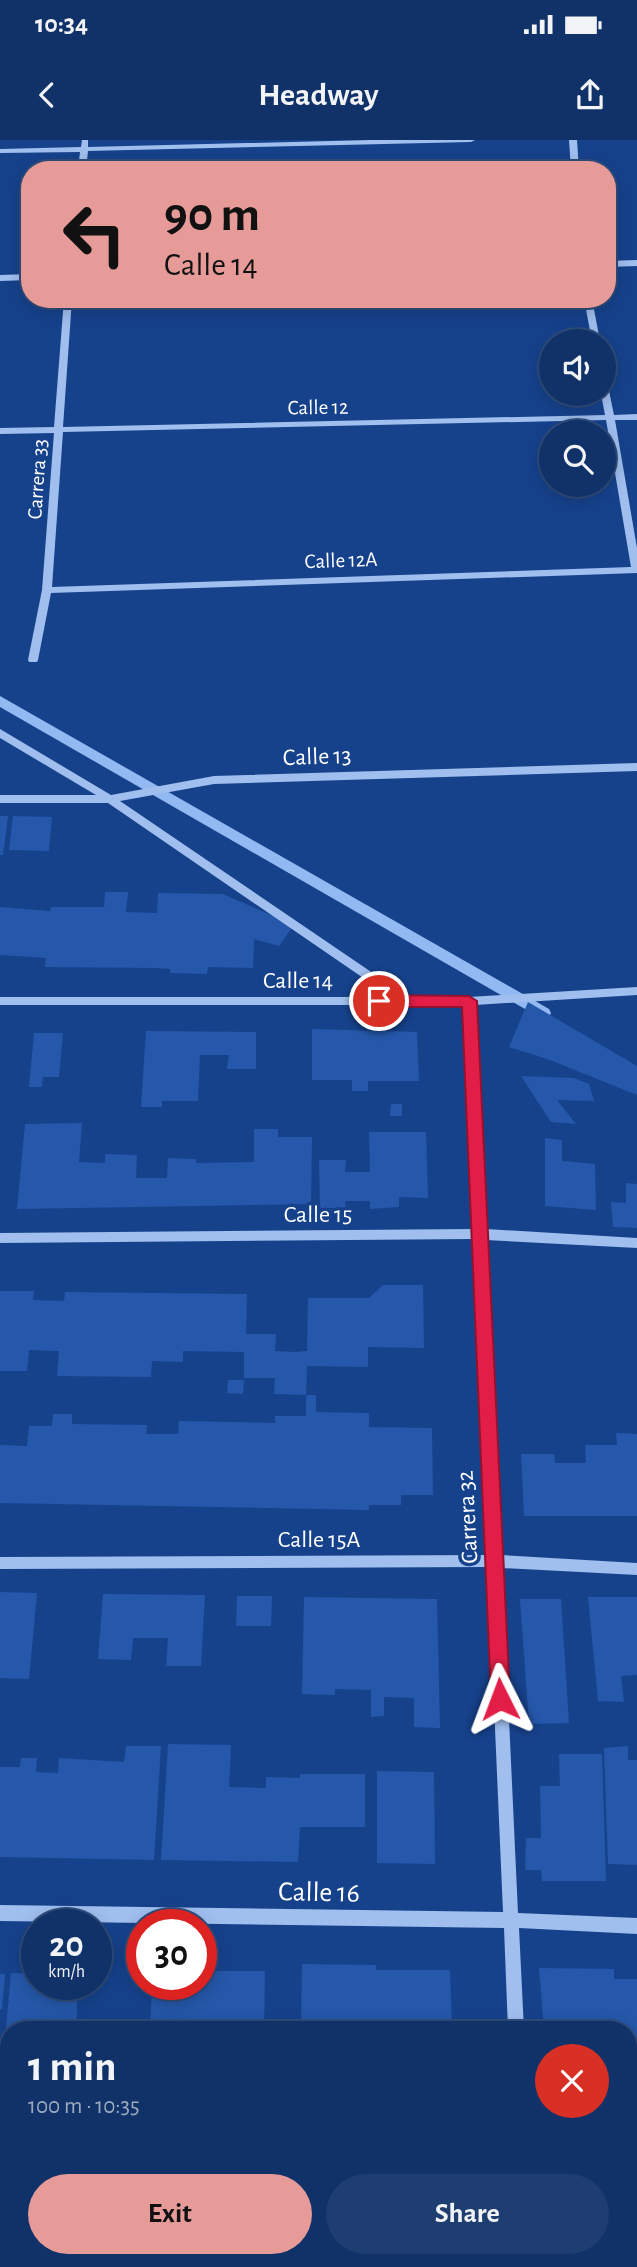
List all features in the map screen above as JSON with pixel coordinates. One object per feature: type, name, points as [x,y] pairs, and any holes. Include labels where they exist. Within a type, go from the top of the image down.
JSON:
[{"type":"street","points":[[0,151],[85,144],[471,140]]},
{"type":"street","points":[[573,140],[574,161]]},
{"type":"street","points":[[616,264],[637,263]]},
{"type":"street","points":[[0,278],[21,277]]},
{"type":"street","name":"Carrera 33","points":[[33,660],[47,590],[67,308]]},
{"type":"street","points":[[590,308],[594,329]]},
{"type":"street","points":[[609,406],[637,570]]},
{"type":"street","name":"Calle 12","points":[[0,431],[637,418]]},
{"type":"street","name":"Calle 12A","points":[[47,590],[637,570]]},
{"type":"street","points":[[0,733],[110,799],[406,1001]]},
{"type":"street","name":"Calle 13","points":[[0,799],[110,799],[214,780],[637,767]]},
{"type":"street","name":"Calle 14","points":[[0,1001],[469,1001],[637,991]]},
{"type":"street","name":"Carrera 32","points":[[469,1001],[516,2021]]},
{"type":"street","name":"Calle 15","points":[[0,1238],[479,1234],[637,1242]]},
{"type":"street","name":"Calle 15A","points":[[0,1563],[494,1561],[637,1569]]},
{"type":"street","name":"Calle 16","points":[[0,1913],[511,1920],[637,1926]]},
{"type":"building","points":[[0,816],[8,816],[3,855],[0,855]]},
{"type":"building","points":[[13,816],[52,817],[49,851],[9,850]]},
{"type":"building","points":[[105,892],[128,892],[126,912],[157,913],[158,893],[223,894],[294,925],[279,946],[254,939],[253,968],[208,967],[207,974],[170,973],[170,969],[155,968],[45,967],[46,958],[0,955],[0,907],[50,911],[51,907],[104,907]]},
{"type":"building","points":[[528,1002],[637,1066],[637,1095],[550,1060],[509,1047]]},
{"type":"building","points":[[312,1029],[417,1032],[419,1081],[368,1081],[368,1091],[352,1091],[352,1080],[312,1080]]},
{"type":"building","points":[[146,1031],[256,1032],[256,1069],[227,1069],[229,1055],[200,1055],[198,1101],[162,1101],[162,1107],[141,1107]]},
{"type":"building","points":[[34,1033],[63,1033],[59,1077],[43,1077],[42,1087],[29,1087]]},
{"type":"building","points":[[521,1076],[574,1078],[589,1084],[594,1101],[557,1100],[576,1124],[551,1122]]},
{"type":"building","points":[[391,1104],[402,1104],[402,1116],[390,1116]]},
{"type":"building","points":[[82,1123],[79,1162],[105,1163],[105,1154],[137,1155],[136,1178],[167,1178],[168,1158],[196,1159],[196,1163],[254,1162],[254,1129],[278,1129],[278,1137],[312,1137],[311,1204],[17,1209],[25,1124]]},
{"type":"building","points":[[369,1132],[426,1132],[428,1198],[399,1197],[399,1207],[370,1209],[370,1201],[345,1201],[346,1208],[320,1208],[319,1160],[346,1160],[345,1172],[370,1172]]},
{"type":"building","points":[[545,1138],[562,1140],[562,1161],[595,1164],[596,1210],[545,1206]]},
{"type":"building","points":[[626,1183],[637,1184],[637,1228],[613,1227],[611,1202],[626,1203]]},
{"type":"building","points":[[383,1285],[423,1285],[424,1348],[368,1347],[368,1367],[307,1366],[306,1395],[274,1394],[275,1378],[244,1378],[244,1352],[183,1351],[183,1362],[152,1361],[151,1377],[57,1376],[59,1351],[29,1350],[27,1371],[0,1371],[0,1291],[34,1291],[33,1300],[64,1301],[65,1292],[247,1294],[246,1334],[276,1334],[275,1351],[296,1352],[307,1351],[308,1298],[369,1298]]},
{"type":"building","points":[[228,1380],[244,1380],[243,1394],[227,1393]]},
{"type":"building","points":[[306,1395],[316,1395],[316,1412],[369,1413],[369,1427],[432,1428],[433,1495],[401,1495],[401,1505],[369,1505],[369,1510],[0,1503],[0,1445],[27,1446],[29,1426],[52,1426],[53,1414],[72,1414],[72,1424],[147,1425],[146,1434],[178,1434],[179,1421],[275,1423],[275,1416],[306,1416]]},
{"type":"building","points":[[616,1433],[637,1434],[637,1516],[524,1516],[521,1454],[554,1454],[555,1463],[586,1463],[585,1445],[617,1445]]},
{"type":"building","points":[[0,1592],[37,1593],[29,1679],[0,1678]]},
{"type":"building","points":[[103,1594],[205,1595],[201,1666],[166,1666],[168,1638],[133,1638],[131,1660],[98,1659]]},
{"type":"building","points":[[237,1596],[272,1596],[271,1626],[236,1626]]},
{"type":"building","points":[[304,1597],[437,1599],[440,1728],[414,1727],[414,1698],[384,1697],[384,1716],[371,1717],[371,1690],[335,1689],[335,1695],[302,1694]]},
{"type":"building","points":[[588,1597],[637,1597],[637,1675],[621,1676],[624,1702],[598,1701]]},
{"type":"building","points":[[520,1599],[561,1599],[569,1723],[529,1724]]},
{"type":"building","points":[[168,1744],[231,1745],[229,1787],[266,1788],[266,1777],[365,1774],[365,1827],[300,1827],[298,1862],[161,1860]]},
{"type":"building","points":[[126,1746],[161,1746],[154,1860],[0,1857],[0,1767],[20,1767],[21,1758],[37,1758],[36,1772],[58,1773],[59,1758],[124,1762]]},
{"type":"building","points":[[628,1746],[628,1760],[637,1760],[637,1865],[608,1864],[604,1748]]},
{"type":"building","points":[[559,1754],[602,1754],[606,1881],[542,1881],[541,1870],[525,1870],[526,1838],[541,1838],[540,1786],[560,1786]]},
{"type":"building","points":[[377,1771],[434,1772],[435,1864],[377,1863]]},
{"type":"building","points":[[302,1964],[376,1965],[376,1970],[450,1970],[452,2021],[301,2021]]},
{"type":"building","points":[[539,1968],[614,1969],[614,1979],[637,1979],[637,2021],[543,2021]]},
{"type":"building","points":[[217,1971],[265,1971],[264,2021],[150,2021],[151,2000],[217,2000]]},
{"type":"building","points":[[11,1973],[21,1973],[21,2000],[77,2000],[76,2021],[7,2021]]},
{"type":"building","points":[[0,1974],[5,1974],[2,2009],[0,2009]]},
{"type":"waterway","points":[[0,701],[544,1013]]},
{"type":"route","points":[[379,1001],[469,1001],[500,1699]]}]
